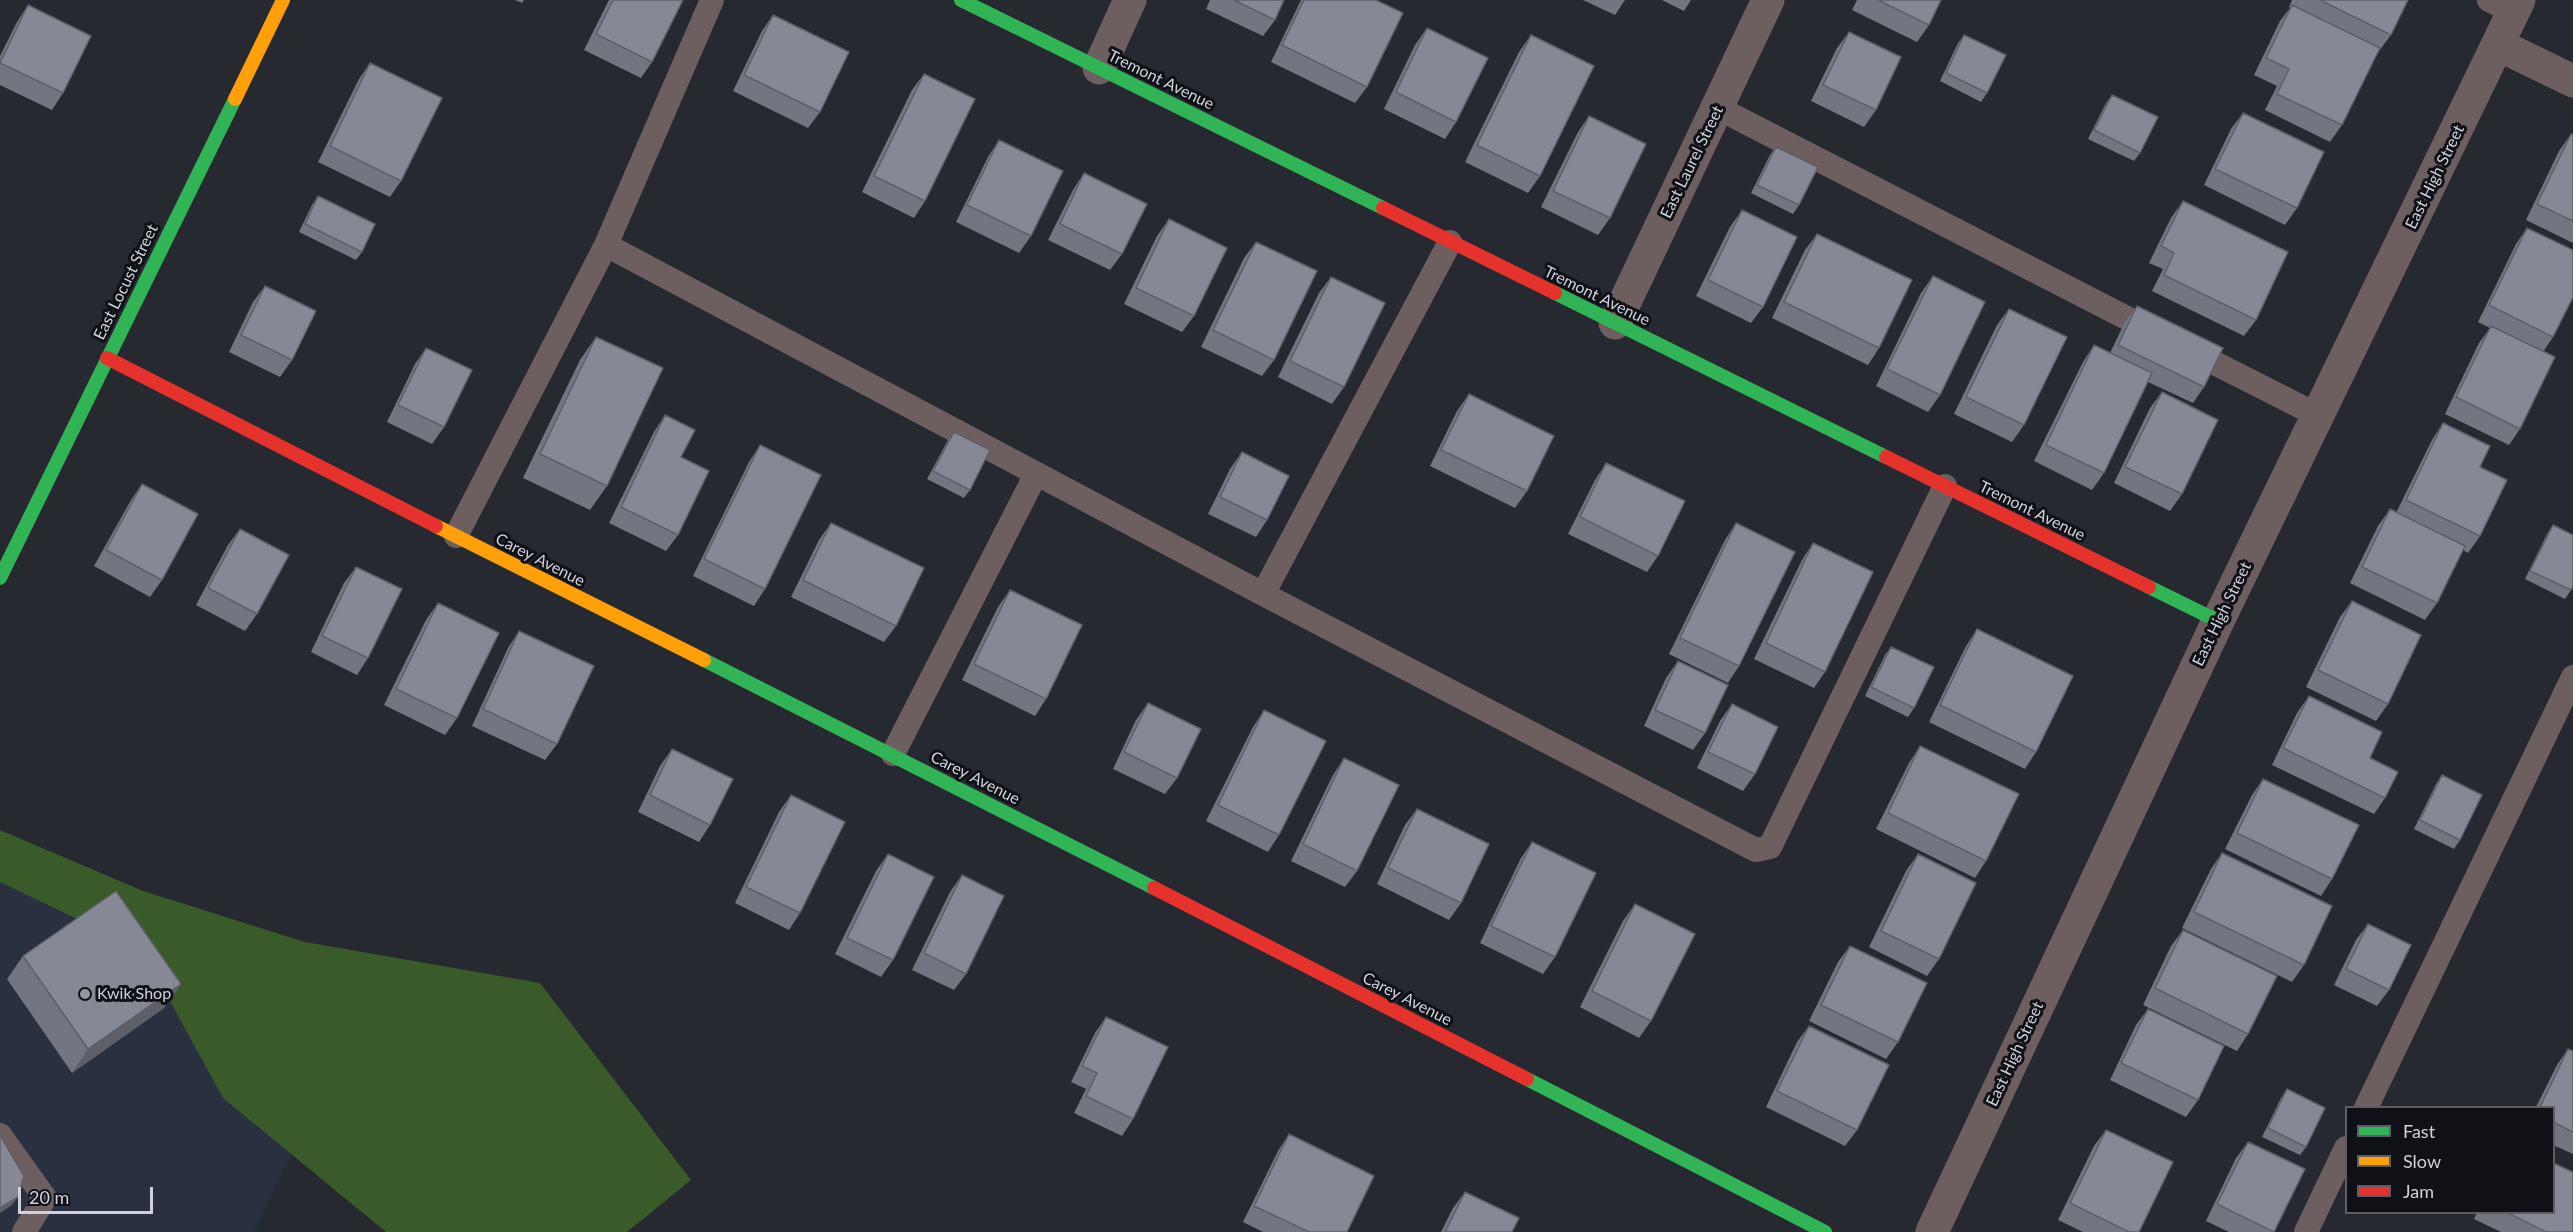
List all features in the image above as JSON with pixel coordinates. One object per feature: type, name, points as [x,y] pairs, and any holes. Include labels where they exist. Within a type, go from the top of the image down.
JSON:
[{"type":"street","name":"East Locust Street","points":[[0,578],[283,0]]},
{"type":"street","name":"Tremont Avenue","points":[[961,0],[2218,621]]},
{"type":"street","points":[[1099,68],[1130,0]]},
{"type":"street","name":"East Laurel Street","points":[[1615,323],[1768,0]]},
{"type":"street","name":"East High Street","points":[[1932,1232],[2218,621],[2499,45],[2507,4]]},
{"type":"street","points":[[2499,45],[2573,81]]},
{"type":"street","name":"Carey Avenue","points":[[107,358],[456,536],[893,754],[1825,1232]]},
{"type":"lane","points":[[456,536],[606,245],[712,0]]},
{"type":"lane","points":[[1718,108],[2319,416]]},
{"type":"lane","points":[[1263,594],[1450,242]]},
{"type":"lane","points":[[606,245],[1263,594],[1756,850],[1770,848],[1945,486]]},
{"type":"lane","points":[[893,754],[1036,474]]},
{"type":"lane","points":[[2366,1106],[2573,677]]},
{"type":"lane","points":[[0,1135],[45,1198],[24,1232]]},
{"type":"lane","points":[[2306,1232],[2345,1150]]},
{"type":"shaded area","points":[[0,857],[357,1019],[254,1232],[0,1232]]},
{"type":"green space","points":[[0,830],[143,891],[305,942],[540,983],[691,1180],[627,1232],[386,1232],[223,1098],[142,950],[0,882]]},
{"type":"building","points":[[613,0],[683,0],[652,62],[596,34]]},
{"type":"building","points":[[1234,0],[1284,0],[1275,20]]},
{"type":"building","points":[[1304,0],[1376,0],[1403,13],[1367,87],[1282,45]]},
{"type":"building","points":[[1878,0],[1941,0],[1929,25]]},
{"type":"building","points":[[2320,0],[2408,0],[2391,35]]},
{"type":"building","points":[[28,5],[91,36],[63,93],[0,63]]},
{"type":"building","points":[[2292,5],[2380,48],[2342,125],[2277,94],[2289,69],[2266,58]]},
{"type":"building","points":[[773,15],[849,52],[820,112],[744,75]]},
{"type":"building","points":[[1427,28],[1488,58],[1456,122],[1396,92]]},
{"type":"building","points":[[1849,32],[1901,57],[1876,110],[1823,85]]},
{"type":"building","points":[[1531,35],[1594,66],[1540,176],[1477,145]]},
{"type":"building","points":[[1964,35],[2006,55],[1987,93],[1946,73]]},
{"type":"building","points":[[370,63],[442,98],[401,181],[330,146]]},
{"type":"building","points":[[924,74],[975,99],[925,201],[874,176]]},
{"type":"building","points":[[2112,95],[2158,117],[2140,153],[2094,130]]},
{"type":"building","points":[[2243,113],[2324,152],[2297,208],[2215,169]]},
{"type":"building","points":[[1589,116],[1646,144],[1610,218],[1553,191]]},
{"type":"building","points":[[2571,134],[2573,135],[2573,221],[2537,204]]},
{"type":"building","points":[[999,140],[1063,171],[1031,236],[967,205]]},
{"type":"building","points":[[1776,147],[1818,167],[1799,205],[1757,185]]},
{"type":"building","points":[[1084,173],[1147,204],[1122,254],[1060,224]]},
{"type":"building","points":[[318,196],[375,224],[362,252],[305,224]]},
{"type":"building","points":[[2183,201],[2288,252],[2256,320],[2164,275],[2174,253],[2161,246]]},
{"type":"building","points":[[1742,210],[1797,237],[1763,307],[1708,280]]},
{"type":"building","points":[[1169,219],[1227,248],[1194,316],[1136,288]]},
{"type":"building","points":[[2527,228],[2573,250],[2573,297],[2553,337],[2489,305]]},
{"type":"building","points":[[1817,234],[1912,280],[1879,348],[1784,302]]},
{"type":"building","points":[[1256,242],[1317,271],[1274,360],[1213,330]]},
{"type":"building","points":[[1933,276],[1985,302],[1940,395],[1887,369]]},
{"type":"building","points":[[1331,277],[1385,303],[1344,387],[1290,361]]},
{"type":"building","points":[[265,286],[316,311],[292,360],[241,335]]},
{"type":"building","points":[[2137,306],[2223,348],[2204,387],[2118,345]]},
{"type":"building","points":[[2009,309],[2067,337],[2024,425],[1966,397]]},
{"type":"building","points":[[2491,326],[2555,357],[2520,429],[2456,397]]},
{"type":"building","points":[[596,337],[663,368],[607,486],[540,454]]},
{"type":"building","points":[[2094,345],[2152,373],[2104,473],[2046,445]]},
{"type":"building","points":[[426,348],[472,370],[444,427],[398,405]]},
{"type":"building","points":[[2162,392],[2218,420],[2182,494],[2125,467]]},
{"type":"building","points":[[1469,394],[1554,436],[1527,491],[1441,450]]},
{"type":"building","points":[[665,415],[695,430],[681,457],[709,471],[678,535],[621,507]]},
{"type":"building","points":[[2443,423],[2490,446],[2480,467],[2507,480],[2480,536],[2406,500]]},
{"type":"building","points":[[954,432],[990,450],[970,490],[933,471]]},
{"type":"building","points":[[760,445],[821,475],[765,589],[704,559]]},
{"type":"building","points":[[1242,452],[1289,476],[1267,520],[1220,497]]},
{"type":"building","points":[[1606,463],[1685,501],[1658,556],[1580,517]]},
{"type":"building","points":[[142,484],[198,514],[162,580],[106,550]]},
{"type":"building","points":[[2390,509],[2465,546],[2437,603],[2362,567]]},
{"type":"building","points":[[831,523],[924,568],[896,626],[803,580]]},
{"type":"building","points":[[1736,523],[1795,552],[1739,666],[1680,638]]},
{"type":"building","points":[[2553,525],[2573,535],[2573,586],[2571,590],[2530,571]]},
{"type":"building","points":[[240,529],[289,555],[257,614],[208,588]]},
{"type":"building","points":[[1813,543],[1873,572],[1825,672],[1766,643]]},
{"type":"building","points":[[356,567],[402,589],[368,658],[322,636]]},
{"type":"building","points":[[1010,590],[1082,625],[1046,699],[974,664]]},
{"type":"building","points":[[2352,601],[2421,635],[2388,704],[2318,670]]},
{"type":"building","points":[[438,603],[499,633],[457,718],[396,689]]},
{"type":"building","points":[[1977,629],[2073,676],[2036,752],[1940,705]]},
{"type":"building","points":[[519,631],[594,666],[557,744],[483,709]]},
{"type":"building","points":[[1891,647],[1934,667],[1914,708],[1871,687]]},
{"type":"building","points":[[1678,661],[1728,685],[1705,733],[1655,710]]},
{"type":"building","points":[[2309,696],[2382,732],[2370,758],[2398,772],[2385,798],[2283,748]]},
{"type":"building","points":[[1148,703],[1201,729],[1177,778],[1124,752]]},
{"type":"building","points":[[1732,704],[1778,727],[1755,774],[1708,752]]},
{"type":"building","points":[[1264,710],[1326,741],[1279,835],[1218,805]]},
{"type":"building","points":[[1920,746],[2019,794],[1986,861],[1888,813]]},
{"type":"building","points":[[672,749],[733,779],[710,825],[650,795]]},
{"type":"building","points":[[1344,758],[1399,785],[1357,871],[1303,844]]},
{"type":"building","points":[[2442,775],[2482,795],[2460,840],[2420,820]]},
{"type":"building","points":[[2263,779],[2359,825],[2332,879],[2237,833]]},
{"type":"building","points":[[791,795],[845,822],[800,913],[746,887]]},
{"type":"building","points":[[1417,809],[1489,844],[1461,903],[1388,868]]},
{"type":"building","points":[[1532,842],[1596,873],[1555,957],[1491,926]]},
{"type":"building","points":[[2222,853],[2332,906],[2304,965],[2194,912]]},
{"type":"building","points":[[888,854],[934,877],[893,960],[847,938]]},
{"type":"building","points":[[1918,854],[1976,883],[1939,959],[1881,931]]},
{"type":"building","points":[[962,875],[1004,896],[966,974],[924,953]]},
{"type":"building","name":"Kwik Shop","points":[[116,891],[181,984],[88,1049],[23,956]]},
{"type":"building","points":[[1635,904],[1695,934],[1651,1021],[1592,991]]},
{"type":"building","points":[[2368,924],[2411,945],[2389,990],[2346,969]]},
{"type":"building","points":[[2183,930],[2277,976],[2248,1034],[2155,988]]},
{"type":"building","points":[[1850,946],[1927,983],[1898,1042],[1821,1005]]},
{"type":"building","points":[[2148,1009],[2224,1046],[2198,1100],[2121,1063]]},
{"type":"building","points":[[1106,1017],[1168,1047],[1133,1119],[1086,1096],[1097,1073],[1082,1066]]},
{"type":"building","points":[[1809,1026],[1889,1065],[1857,1130],[1777,1091]]},
{"type":"building","points":[[2568,1049],[2573,1051],[2573,1132],[2555,1123],[2555,1106],[2540,1106]]},
{"type":"building","points":[[2287,1089],[2325,1108],[2306,1147],[2268,1128]]},
{"type":"building","points":[[2106,1130],[2173,1162],[2139,1232],[2129,1232],[2070,1203]]},
{"type":"building","points":[[1289,1134],[1374,1176],[1347,1232],[1309,1232],[1254,1206]]},
{"type":"building","points":[[0,1135],[24,1176],[18,1197],[0,1208]]},
{"type":"building","points":[[2248,1142],[2305,1169],[2274,1232],[2217,1204]]},
{"type":"building","points":[[2555,1164],[2573,1172],[2573,1232],[2546,1232],[2510,1214],[2555,1214]]},
{"type":"building","points":[[1465,1192],[1519,1218],[1512,1232],[1445,1232]]},
{"type":"traffic: fast","points":[[961,0],[1383,208]]},
{"type":"traffic: fast","points":[[0,578],[235,99]]},
{"type":"traffic: fast","points":[[1555,293],[1886,457]]},
{"type":"traffic: fast","points":[[2149,587],[2218,621]]},
{"type":"traffic: fast","points":[[704,660],[1154,888]]},
{"type":"traffic: fast","points":[[1527,1079],[1825,1232]]},
{"type":"traffic: slow","points":[[235,99],[283,0]]},
{"type":"traffic: slow","points":[[436,526],[704,660]]},
{"type":"traffic: jam","points":[[1383,208],[1555,293]]},
{"type":"traffic: jam","points":[[107,358],[436,526]]},
{"type":"traffic: jam","points":[[1886,457],[2149,587]]},
{"type":"traffic: jam","points":[[1154,888],[1527,1079]]},
{"type":"place","name":"Kwik Shop","points":[[85,994]]}]
